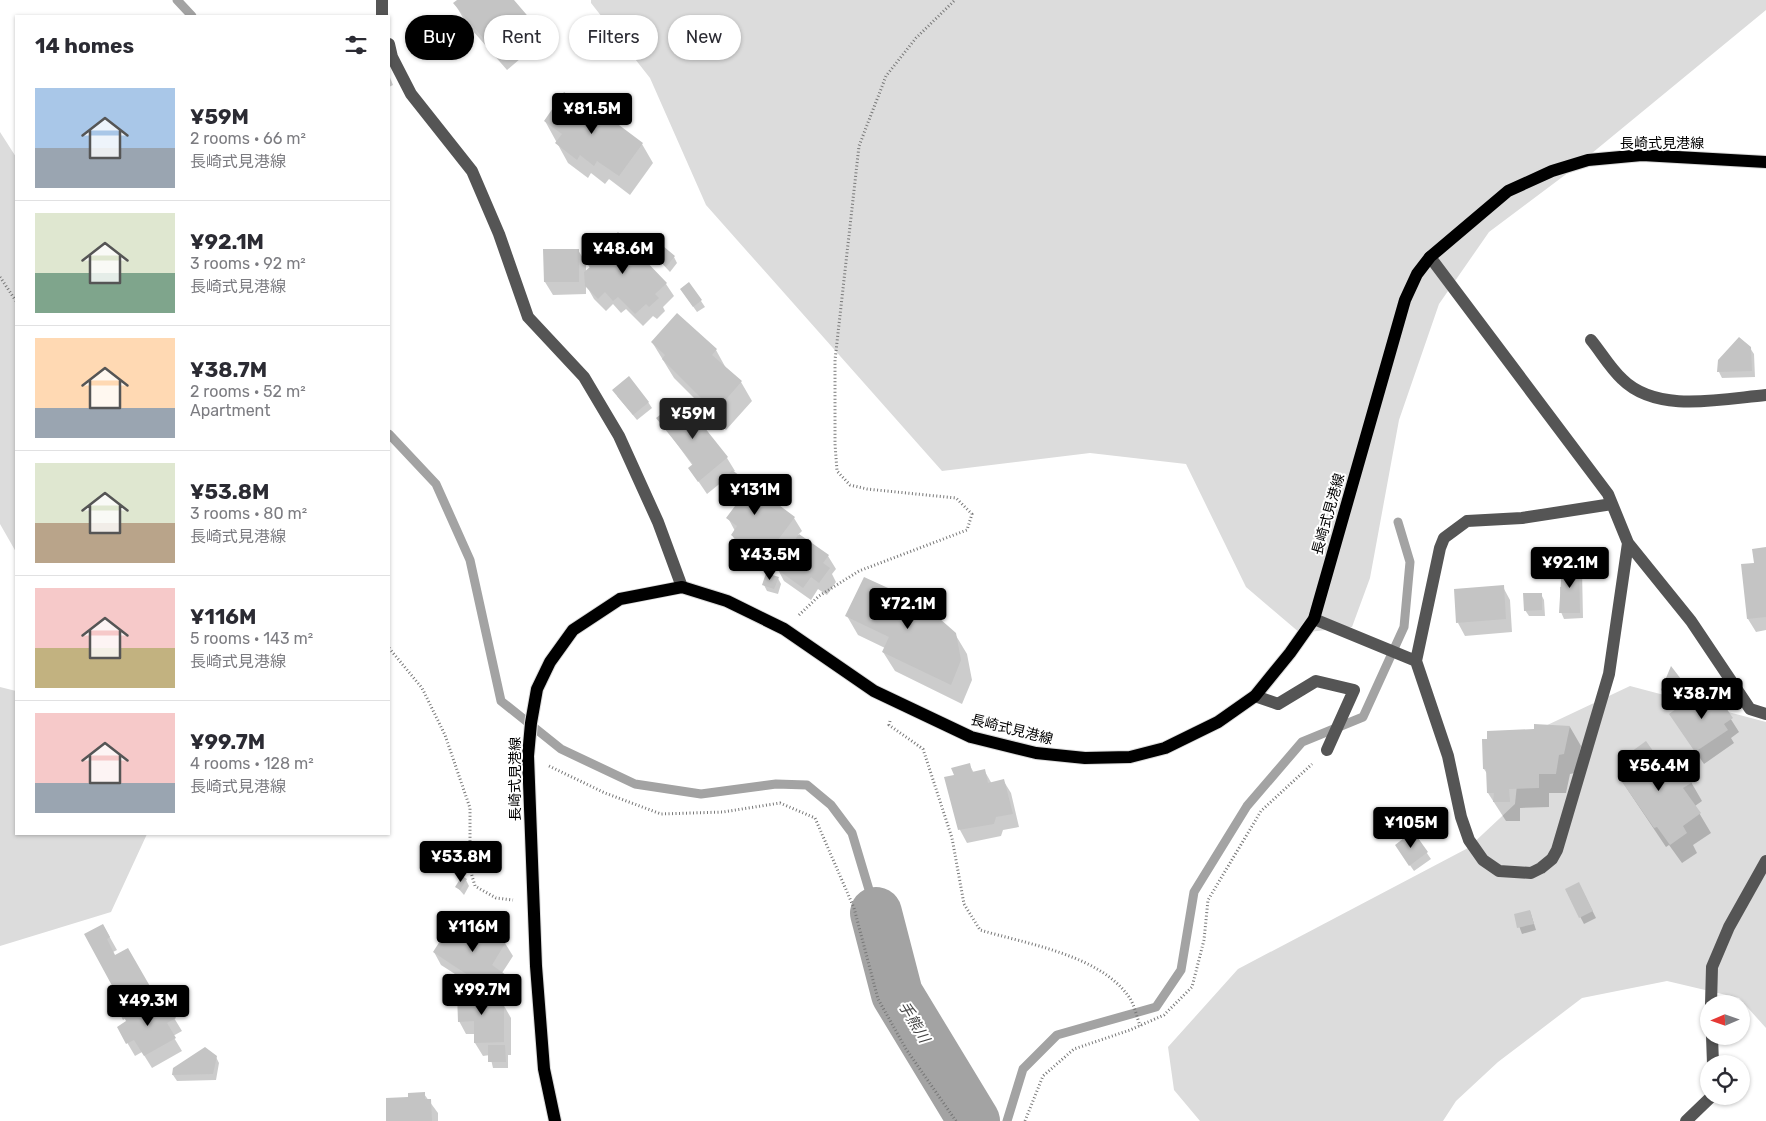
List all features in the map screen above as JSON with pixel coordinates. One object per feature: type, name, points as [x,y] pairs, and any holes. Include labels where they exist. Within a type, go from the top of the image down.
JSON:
[{"type":"main road","name":"長崎式見港線","points":[[555,1121],[544,1069],[533,903],[528,756],[537,689],[550,662],[574,630],[620,599],[682,587],[727,601],[784,629],[874,691],[971,737],[1036,754],[1084,758],[1130,757],[1165,748],[1218,722],[1255,696],[1290,653],[1314,618],[1405,300],[1417,274],[1430,257],[1508,191],[1552,171],[1588,160],[1642,155],[1766,162]]},
{"type":"street","points":[[382,0],[382,15]]},
{"type":"street","points":[[390,48],[392,57],[411,94],[472,171],[499,234],[528,317],[584,377],[619,436],[658,522],[682,587]]},
{"type":"street","points":[[1430,257],[1602,486],[1612,504],[1628,543],[1691,621],[1750,709],[1766,714]]},
{"type":"street","points":[[1591,340],[1622,380],[1646,394],[1678,403],[1766,394]]},
{"type":"street","points":[[1612,504],[1522,518],[1467,521],[1444,538],[1440,548],[1414,660],[1448,756],[1461,817],[1469,840],[1483,860],[1499,871],[1531,873],[1552,859],[1557,850],[1609,674],[1628,543]]},
{"type":"street","points":[[1314,618],[1414,660]]},
{"type":"street","points":[[1255,696],[1278,704],[1316,681],[1354,690],[1327,750]]},
{"type":"street","points":[[1711,995],[1712,967],[1729,928],[1766,862]]},
{"type":"street","points":[[1686,1121],[1703,1105]]},
{"type":"path","points":[[784,629],[819,596],[859,570],[967,530],[972,514],[956,498],[867,489],[850,485],[837,471],[835,444],[835,360],[859,146],[886,76],[916,38],[955,0]]},
{"type":"path","points":[[0,277],[15,300]]},
{"type":"path","points":[[390,649],[422,688],[445,735],[470,808],[470,869],[475,886],[496,898],[533,903]]},
{"type":"path","points":[[896,701],[889,725],[923,749],[952,838],[964,904],[980,930],[1088,962],[1110,977],[1130,998],[1139,1025]]},
{"type":"path","points":[[1025,1121],[1043,1076],[1074,1049],[1164,1015],[1192,987],[1204,940],[1208,900],[1261,811],[1327,750]]},
{"type":"path","points":[[528,756],[605,793],[661,814],[723,812],[780,803],[815,818],[854,908],[878,999],[906,1049],[956,1121]]},
{"type":"shaded area","points":[[591,0],[1766,0],[1766,10],[1569,172],[1489,232],[1439,304],[1399,420],[1370,578],[1352,627],[1300,633],[1246,587],[1186,464],[1090,453],[942,471],[706,205],[650,78],[636,60],[658,60],[658,15],[600,15],[591,3]]},
{"type":"shaded area","points":[[0,132],[15,155],[15,550],[0,524]]},
{"type":"shaded area","points":[[1630,686],[1766,722],[1766,1028],[1750,1010],[1750,995],[1726,995],[1667,981],[1582,998],[1498,1062],[1456,1101],[1443,1121],[1200,1121],[1174,1090],[1168,1047],[1238,969],[1468,848],[1515,804],[1522,737]]},
{"type":"shaded area","points":[[0,687],[15,691],[15,835],[147,835],[111,912],[0,946]]},
{"type":"building","points":[[457,0],[514,0],[527,15],[484,15],[484,39],[474,28],[474,15],[463,15],[453,3]]},
{"type":"building","points":[[564,92],[592,112],[595,107],[643,143],[619,176],[597,161],[594,166],[580,155],[577,160],[555,143],[562,134],[544,121]]},
{"type":"building","points":[[618,232],[667,283],[655,294],[659,298],[649,307],[646,304],[635,314],[618,297],[613,301],[605,292],[598,299],[585,286],[584,272],[590,267],[586,263]]},
{"type":"building","points":[[663,246],[675,256],[666,267],[654,256]]},
{"type":"building","points":[[543,249],[579,249],[579,282],[544,282]]},
{"type":"building","points":[[689,282],[702,300],[693,307],[680,289]]},
{"type":"building","points":[[677,313],[717,349],[712,355],[742,381],[715,412],[662,359],[665,355],[651,342]]},
{"type":"building","points":[[1739,337],[1751,347],[1752,371],[1717,372],[1718,360]]},
{"type":"building","points":[[629,376],[649,402],[633,415],[612,390]]},
{"type":"building","points":[[685,403],[728,457],[698,482],[688,468],[693,464],[656,418],[673,405],[677,410]]},
{"type":"building","points":[[732,470],[795,517],[763,560],[731,535],[737,526],[726,518],[738,502],[719,488]]},
{"type":"building","points":[[799,534],[829,555],[823,563],[830,568],[819,583],[811,577],[803,588],[775,568]]},
{"type":"building","points":[[1766,547],[1766,617],[1747,619],[1741,564],[1754,563],[1752,549]]},
{"type":"building","points":[[1579,562],[1580,613],[1559,613],[1562,563]]},
{"type":"building","points":[[766,573],[779,577],[774,589],[762,585]]},
{"type":"building","points":[[864,577],[923,604],[956,633],[961,660],[951,685],[882,652],[889,637],[845,616]]},
{"type":"building","points":[[1504,585],[1506,619],[1456,623],[1454,589]]},
{"type":"building","points":[[1523,593],[1542,593],[1542,610],[1524,611]]},
{"type":"building","points":[[1671,666],[1684,683],[1669,697],[1661,690]]},
{"type":"building","points":[[1701,691],[1706,699],[1715,692],[1733,718],[1724,724],[1728,730],[1695,752],[1669,714]]},
{"type":"building","points":[[1534,724],[1570,726],[1564,754],[1559,755],[1556,774],[1539,774],[1539,788],[1509,789],[1510,802],[1493,802],[1494,793],[1487,793],[1486,769],[1483,769],[1482,739],[1487,739],[1487,731],[1534,729]]},
{"type":"building","points":[[1646,741],[1668,772],[1684,770],[1693,782],[1683,788],[1701,813],[1683,826],[1687,833],[1670,845],[1657,827],[1654,828],[1618,776],[1627,770],[1623,764],[1627,761],[1624,757]]},
{"type":"building","points":[[970,763],[972,772],[985,769],[988,783],[1004,779],[1013,814],[996,817],[994,824],[958,830],[944,777],[954,775],[951,768]]},
{"type":"building","points":[[1413,831],[1428,852],[1409,866],[1395,845]]},
{"type":"building","points":[[462,876],[467,879],[460,890],[455,887]]},
{"type":"building","points":[[1579,882],[1593,911],[1579,918],[1565,889]]},
{"type":"building","points":[[1530,910],[1534,924],[1517,928],[1514,914]]},
{"type":"building","points":[[456,916],[480,931],[483,927],[506,942],[492,965],[506,975],[495,993],[433,952]]},
{"type":"building","points":[[103,924],[110,937],[107,939],[115,955],[128,948],[151,988],[115,1008],[109,997],[116,993],[84,934]]},
{"type":"building","points":[[457,993],[491,993],[491,1003],[504,1003],[504,1042],[474,1043],[474,1021],[458,1022]]},
{"type":"building","points":[[153,998],[161,1011],[169,1006],[176,1018],[167,1023],[176,1038],[144,1056],[134,1040],[126,1044],[117,1027],[126,1021],[123,1015]]},
{"type":"building","points":[[488,1045],[505,1045],[506,1062],[488,1062]]},
{"type":"building","points":[[205,1047],[217,1056],[213,1074],[172,1075],[173,1068]]},
{"type":"building","points":[[425,1092],[425,1099],[431,1099],[432,1121],[386,1121],[386,1098],[408,1097],[408,1093]]},
{"type":"waterway","points":[[177,0],[191,15]]},
{"type":"waterway","points":[[390,435],[436,484],[470,560],[501,701],[561,749],[635,784],[701,794],[776,784],[807,785],[831,805],[852,833],[876,913]]},
{"type":"waterway","points":[[1007,1121],[1023,1069],[1057,1035],[1156,1007],[1181,970],[1194,892],[1247,806],[1302,742],[1363,717],[1404,627],[1410,562],[1398,522]]},
{"type":"waterway","name":"手熊川","points":[[876,913],[897,994],[974,1121]]}]
